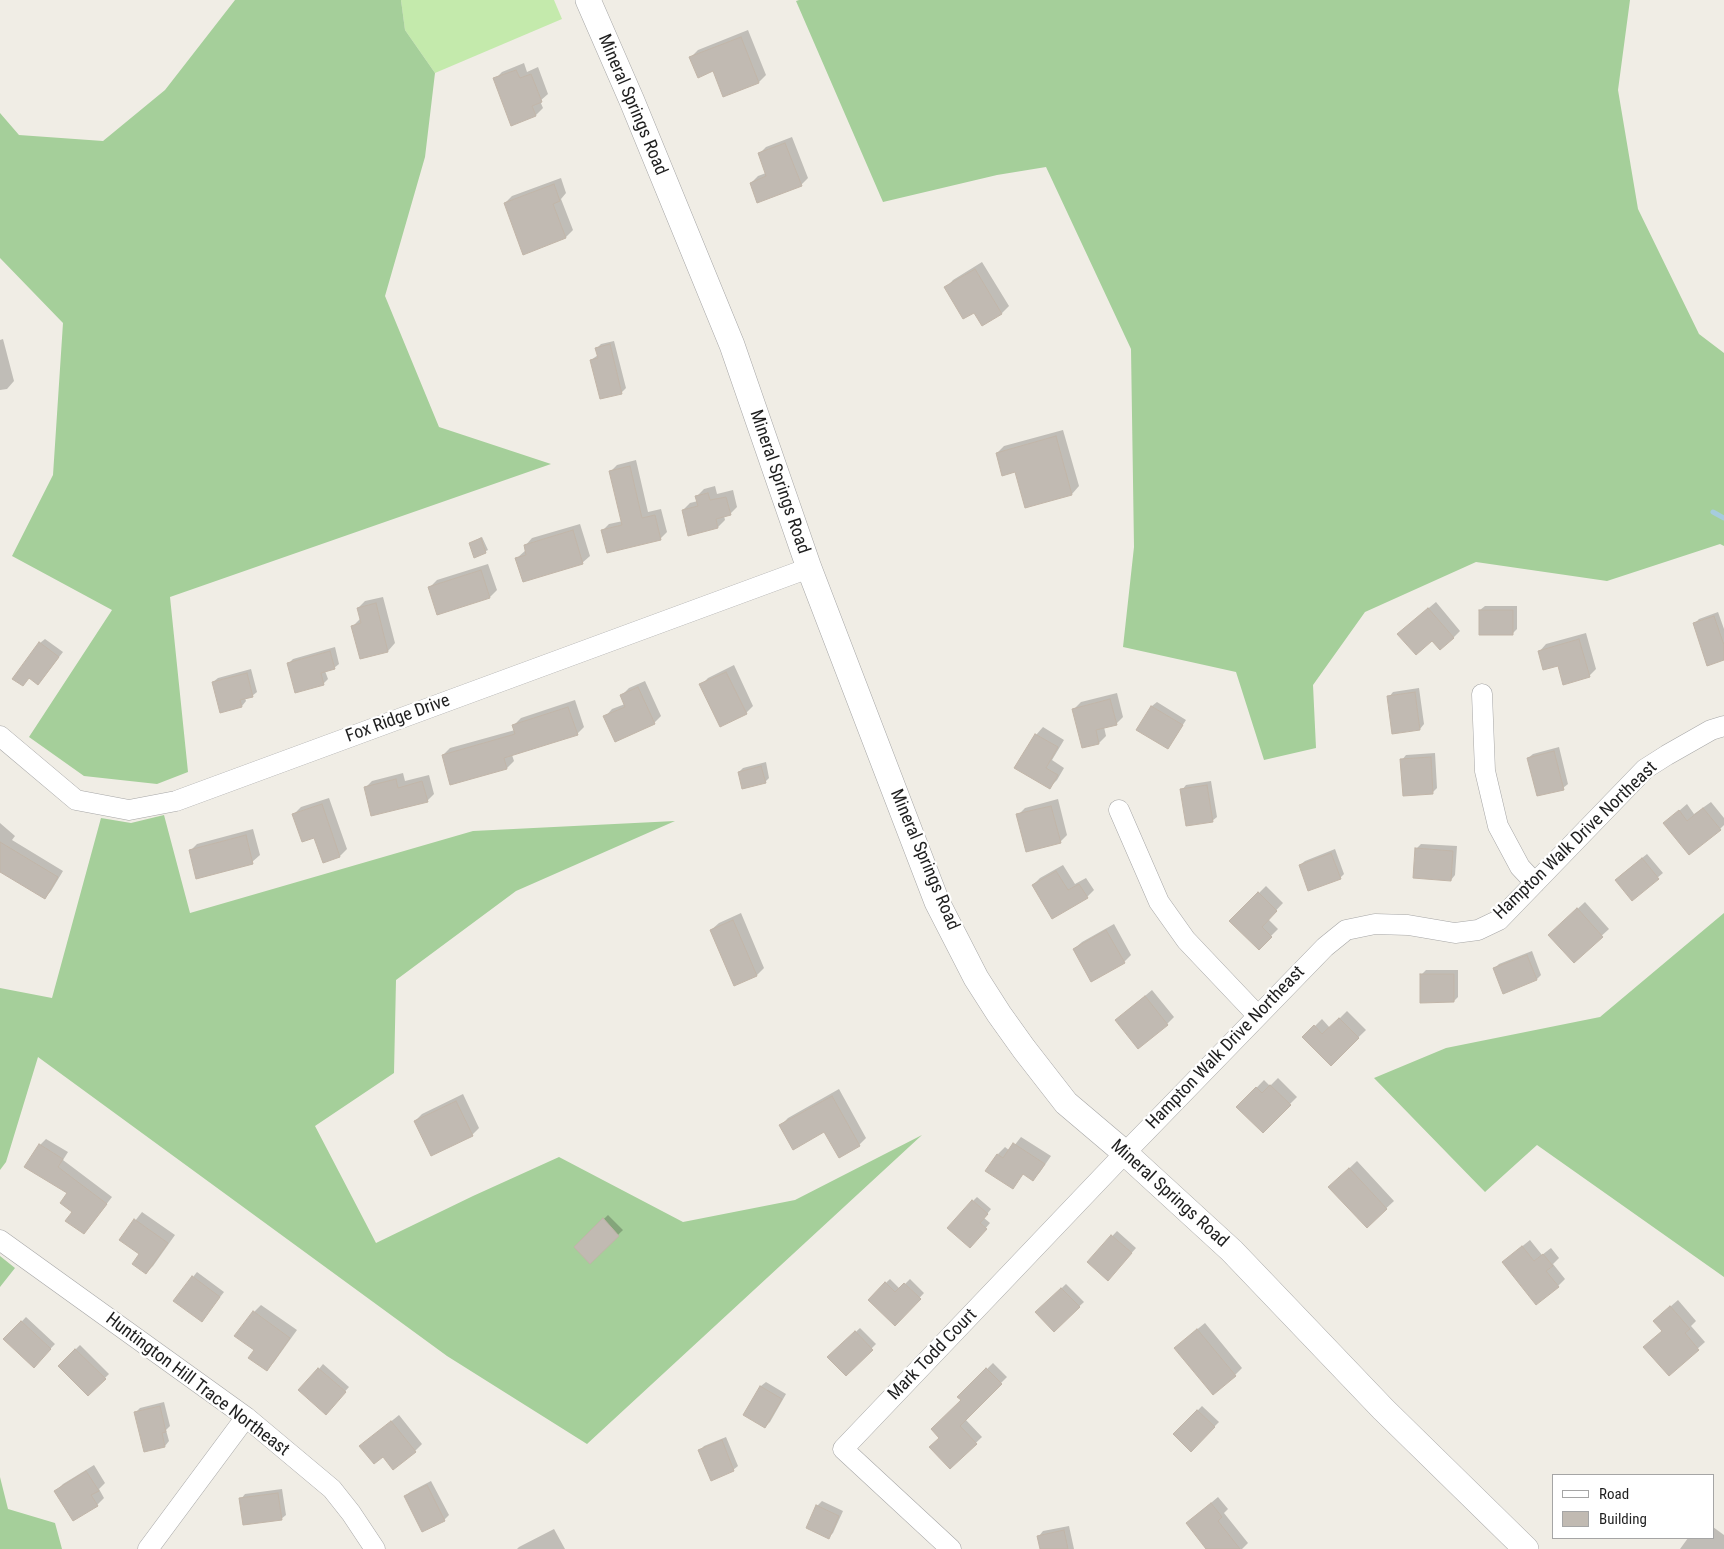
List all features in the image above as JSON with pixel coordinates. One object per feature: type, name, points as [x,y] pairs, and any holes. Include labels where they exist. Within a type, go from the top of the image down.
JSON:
[{"type":"street","name":"Mineral Springs Road","points":[[588,0],[632,101],[732,345],[808,568],[937,902],[976,978],[1024,1049],[1066,1103],[1125,1153],[1232,1251],[1383,1409],[1526,1549]]},
{"type":"street","name":"Fox Ridge Drive","points":[[0,736],[76,800],[129,810],[176,801],[808,568]]},
{"type":"street","points":[[1482,694],[1485,771],[1498,826],[1520,867],[1535,883]]},
{"type":"street","name":"Hampton Walk Drive Northeast","points":[[1125,1153],[1324,947],[1346,930],[1375,924],[1408,925],[1455,933],[1478,930],[1499,920],[1645,769],[1712,730],[1724,726]]},
{"type":"street","points":[[1119,810],[1159,902],[1186,940],[1258,1016]]},
{"type":"street","name":"Mark Todd Court","points":[[951,1549],[843,1449],[1125,1153]]},
{"type":"street","name":"Huntington Hill Trace Northeast","points":[[0,1240],[246,1417],[332,1489],[375,1549]]},
{"type":"street","points":[[148,1549],[246,1417]]},
{"type":"green space","points":[[235,0],[401,0],[405,30],[435,73],[425,157],[385,296],[439,427],[551,464],[170,597],[188,772],[157,784],[84,776],[29,737],[112,610],[12,556],[53,475],[63,323],[0,258],[0,113],[19,135],[103,141],[165,90]]},
{"type":"green space","points":[[401,0],[554,0],[562,19],[435,73],[405,30]]},
{"type":"green space","points":[[1630,0],[1618,90],[1638,209],[1699,334],[1724,353],[1724,546],[1720,544],[1607,581],[1476,562],[1365,612],[1313,685],[1316,748],[1264,760],[1236,672],[1123,647],[1134,547],[1131,349],[1046,167],[997,175],[883,202],[796,1]]},
{"type":"green space","points":[[164,815],[190,913],[473,831],[675,821],[516,891],[396,980],[394,1073],[315,1126],[376,1243],[559,1157],[683,1222],[795,1200],[922,1135],[587,1444],[447,1356],[38,1057],[6,1162],[0,1170],[0,988],[52,998],[101,818],[131,823]]},
{"type":"green space","points":[[1724,913],[1724,1277],[1537,1145],[1485,1192],[1374,1078],[1446,1048],[1600,1017]]},
{"type":"green space","points":[[0,1256],[15,1268],[0,1287]]},
{"type":"green space","points":[[0,1477],[8,1509],[55,1523],[62,1549],[0,1549]]},
{"type":"building","points":[[741,37],[759,83],[723,97],[713,71],[698,78],[689,57]]},
{"type":"building","points":[[516,70],[520,78],[531,74],[542,102],[532,106],[536,116],[511,126],[493,78]]},
{"type":"building","points":[[785,143],[802,186],[757,203],[750,183],[766,176],[758,153]]},
{"type":"building","points":[[554,184],[560,201],[553,204],[566,238],[523,255],[504,203]]},
{"type":"building","points":[[975,269],[1002,314],[982,326],[974,313],[963,319],[944,287]]},
{"type":"building","points":[[610,344],[622,394],[600,399],[590,360],[598,358],[595,348]]},
{"type":"building","points":[[1056,436],[1072,495],[1025,508],[1015,472],[1002,476],[996,453]]},
{"type":"building","points":[[630,466],[642,518],[655,515],[661,540],[607,553],[601,530],[622,525],[609,471]]},
{"type":"building","points":[[708,493],[710,500],[726,497],[731,515],[716,519],[718,528],[688,536],[682,510],[698,506],[695,496]]},
{"type":"building","points":[[573,530],[583,564],[523,582],[515,558],[526,555],[524,545]]},
{"type":"building","points":[[481,538],[486,553],[474,558],[469,543]]},
{"type":"building","points":[[481,570],[490,598],[437,615],[428,587]]},
{"type":"building","points":[[376,603],[388,652],[360,659],[351,626],[361,623],[357,608]]},
{"type":"building","points":[[1428,608],[1454,638],[1440,650],[1432,641],[1416,655],[1397,634]]},
{"type":"building","points":[[1479,610],[1513,610],[1513,635],[1479,635]]},
{"type":"building","points":[[1714,616],[1724,645],[1724,660],[1707,666],[1693,623]]},
{"type":"building","points":[[1579,639],[1590,677],[1563,685],[1558,666],[1543,670],[1538,651]]},
{"type":"building","points":[[39,642],[59,657],[38,685],[29,678],[23,686],[12,679]]},
{"type":"building","points":[[330,651],[335,669],[321,673],[324,685],[295,693],[287,663]]},
{"type":"building","points":[[726,672],[747,714],[720,727],[699,684]]},
{"type":"building","points":[[247,673],[253,697],[240,700],[242,707],[220,713],[212,682]]},
{"type":"building","points":[[638,687],[655,724],[615,742],[603,716],[625,707],[620,695]]},
{"type":"building","points":[[1415,692],[1420,730],[1392,734],[1387,696]]},
{"type":"building","points":[[1110,699],[1117,725],[1096,730],[1099,744],[1082,748],[1072,709]]},
{"type":"building","points":[[1151,706],[1183,725],[1168,749],[1136,730]]},
{"type":"building","points":[[568,707],[578,735],[504,758],[507,769],[450,785],[442,755],[515,734],[512,725]]},
{"type":"building","points":[[1035,734],[1058,747],[1046,768],[1058,775],[1050,789],[1014,768]]},
{"type":"building","points":[[1554,751],[1564,790],[1537,796],[1527,758]]},
{"type":"building","points":[[1431,757],[1433,794],[1403,796],[1400,759]]},
{"type":"building","points":[[761,766],[766,783],[742,789],[738,772]]},
{"type":"building","points":[[396,779],[398,788],[422,781],[428,802],[371,816],[364,787]]},
{"type":"building","points":[[1207,785],[1213,822],[1186,826],[1180,789]]},
{"type":"building","points":[[322,804],[340,857],[323,863],[314,838],[302,842],[292,814]]},
{"type":"building","points":[[1051,806],[1061,843],[1026,852],[1016,814]]},
{"type":"building","points":[[1703,808],[1721,830],[1689,855],[1663,823],[1679,810],[1687,821]]},
{"type":"building","points":[[246,835],[253,864],[196,879],[189,850]]},
{"type":"building","points":[[0,842],[58,877],[45,899],[0,872]]},
{"type":"building","points":[[1415,848],[1453,851],[1451,881],[1413,878]]},
{"type":"building","points":[[1331,853],[1341,879],[1308,891],[1299,865]]},
{"type":"building","points":[[1642,858],[1659,879],[1632,901],[1615,880]]},
{"type":"building","points":[[1056,871],[1068,890],[1079,884],[1088,898],[1052,919],[1032,885]]},
{"type":"building","points":[[1258,892],[1277,911],[1262,927],[1272,937],[1259,950],[1229,921]]},
{"type":"building","points":[[1577,908],[1603,937],[1574,963],[1548,935]]},
{"type":"building","points":[[733,920],[757,976],[734,986],[710,930]]},
{"type":"building","points":[[1106,930],[1125,963],[1091,982],[1073,949]]},
{"type":"building","points":[[1527,955],[1537,980],[1503,994],[1493,968]]},
{"type":"building","points":[[1420,974],[1454,974],[1454,1002],[1420,1003]]},
{"type":"building","points":[[1145,996],[1168,1025],[1138,1049],[1115,1020]]},
{"type":"building","points":[[1339,1018],[1359,1038],[1331,1066],[1302,1037],[1314,1025],[1322,1034]]},
{"type":"building","points":[[1270,1085],[1291,1105],[1263,1133],[1236,1107],[1256,1087],[1262,1093]]},
{"type":"building","points":[[832,1096],[860,1146],[839,1158],[824,1132],[793,1150],[779,1125]]},
{"type":"building","points":[[456,1101],[473,1136],[431,1156],[414,1121]]},
{"type":"building","points":[[1013,1143],[1045,1164],[1033,1181],[1023,1174],[1013,1189],[985,1171],[997,1154],[1003,1158]]},
{"type":"building","points":[[39,1144],[63,1159],[58,1167],[107,1204],[84,1234],[65,1221],[72,1212],[60,1203],[67,1193],[24,1167]]},
{"type":"building","points":[[1349,1168],[1387,1209],[1367,1228],[1328,1187]]},
{"type":"building","points":[[972,1200],[988,1214],[980,1223],[987,1229],[970,1248],[947,1228]]},
{"type":"building","points":[[603,1218],[619,1236],[590,1264],[574,1247]]},
{"type":"building","points":[[134,1219],[168,1243],[146,1274],[132,1264],[139,1254],[119,1240]]},
{"type":"building","points":[[1111,1235],[1132,1253],[1108,1281],[1087,1262]]},
{"type":"building","points":[[1522,1246],[1534,1261],[1543,1254],[1553,1266],[1546,1271],[1559,1287],[1536,1305],[1502,1262]]},
{"type":"building","points":[[192,1276],[220,1297],[202,1322],[173,1301]]},
{"type":"building","points":[[885,1282],[895,1292],[904,1283],[921,1299],[895,1326],[868,1300]]},
{"type":"building","points":[[1061,1288],[1080,1307],[1054,1332],[1035,1312]]},
{"type":"building","points":[[1670,1306],[1690,1329],[1685,1333],[1699,1350],[1669,1376],[1643,1347],[1662,1331],[1653,1321]]},
{"type":"building","points":[[253,1311],[290,1338],[267,1371],[248,1358],[254,1350],[234,1336]]},
{"type":"building","points":[[21,1321],[51,1349],[34,1368],[3,1339]]},
{"type":"building","points":[[1197,1329],[1236,1376],[1213,1395],[1174,1348]]},
{"type":"building","points":[[855,1331],[873,1350],[846,1376],[827,1357]]},
{"type":"building","points":[[75,1349],[106,1379],[88,1396],[58,1366]]},
{"type":"building","points":[[318,1368],[346,1392],[326,1415],[298,1390]]},
{"type":"building","points":[[986,1368],[1002,1384],[960,1426],[977,1444],[950,1469],[929,1447],[939,1438],[931,1429],[961,1400],[957,1397]]},
{"type":"building","points":[[760,1386],[782,1399],[765,1428],[743,1415]]},
{"type":"building","points":[[160,1406],[166,1432],[162,1433],[165,1447],[144,1452],[134,1412]]},
{"type":"building","points":[[1197,1410],[1215,1427],[1191,1452],[1173,1434]]},
{"type":"building","points":[[391,1421],[416,1452],[393,1470],[383,1457],[374,1464],[359,1446]]},
{"type":"building","points":[[722,1440],[734,1471],[711,1481],[698,1450]]},
{"type":"building","points":[[86,1471],[99,1491],[91,1495],[98,1506],[73,1521],[54,1491]]},
{"type":"building","points":[[427,1485],[445,1521],[422,1532],[404,1496]]},
{"type":"building","points":[[278,1493],[282,1520],[243,1525],[239,1498]]},
{"type":"building","points":[[1211,1503],[1222,1517],[1218,1521],[1240,1549],[1206,1549],[1186,1523]]},
{"type":"building","points":[[816,1505],[839,1516],[829,1539],[806,1528]]},
{"type":"building","points":[[1064,1530],[1068,1549],[1040,1549],[1037,1536]]},
{"type":"waterway","points":[[1713,512],[1724,518]]}]
